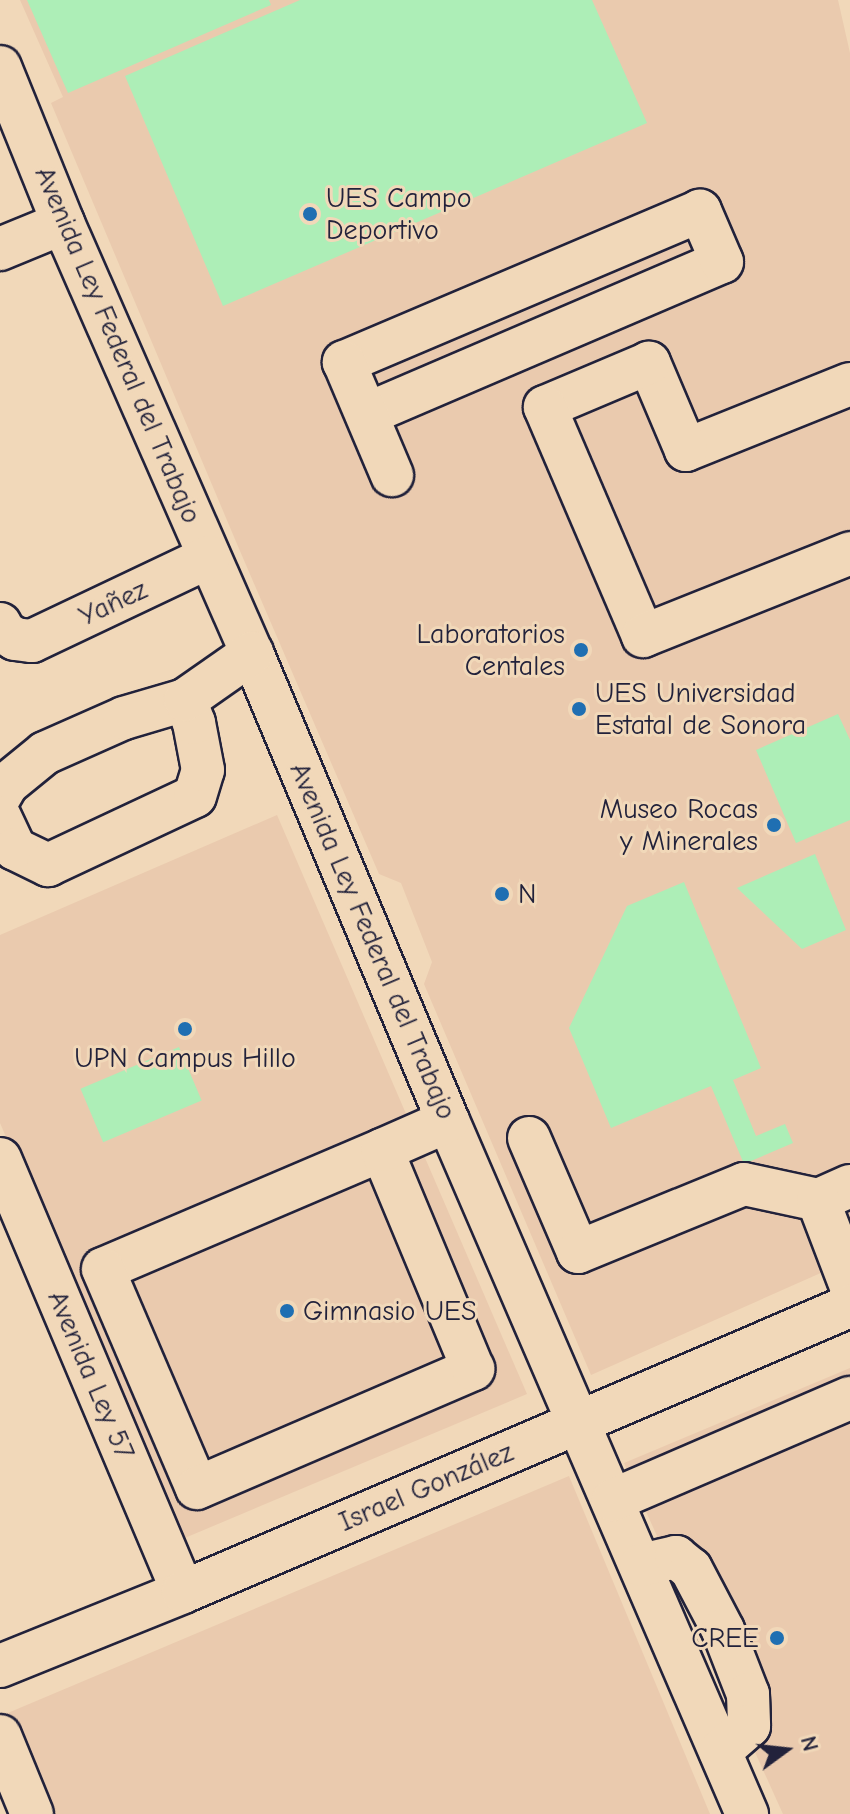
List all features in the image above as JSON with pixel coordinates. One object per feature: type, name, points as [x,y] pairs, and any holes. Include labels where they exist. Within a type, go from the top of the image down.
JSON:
[{"type":"street","name":"Avenida Ley Federal del Trabajo","points":[[0,67],[63,223],[252,653],[448,1121],[747,1814]]},
{"type":"street","points":[[367,414],[722,262],[700,211],[344,362],[392,475]]},
{"type":"street","points":[[0,249],[63,223]]},
{"type":"street","points":[[850,384],[686,450],[649,363],[545,407],[643,636],[850,553]]},
{"type":"street","name":"Yañez","points":[[8,632],[32,641],[209,557]]},
{"type":"street","points":[[0,796],[7,784],[45,753],[124,718],[185,700],[252,653]]},
{"type":"street","points":[[0,817],[15,849],[48,865],[195,796],[203,770],[194,723],[185,700]]},
{"type":"street","points":[[382,1150],[473,1369],[197,1488],[103,1269],[448,1121]]},
{"type":"street","points":[[529,1138],[578,1252],[744,1184],[834,1193],[850,1284]]},
{"type":"street","name":"Avenida Ley 57","points":[[0,1159],[183,1592]]},
{"type":"street","name":"Israel González","points":[[0,1666],[183,1592],[850,1306]]},
{"type":"street","points":[[613,1500],[850,1398]]},
{"type":"street","points":[[0,1736],[32,1814]]},
{"type":"shaded area","name":"UES Universidad Estatal de Sonora","points":[[20,0],[838,0],[850,53],[850,1260],[591,1375],[424,984],[432,962],[401,883],[379,874],[51,103],[63,97]]},
{"type":"shaded area","points":[[277,815],[527,1394],[180,1540],[0,1123],[0,935]]},
{"type":"shaded area","name":"CREE","points":[[850,1368],[850,1814],[783,1814],[624,1463]]},
{"type":"shaded area","points":[[569,1476],[710,1814],[46,1814],[3,1715]]},
{"type":"green space","points":[[27,0],[269,0],[271,5],[68,93]]},
{"type":"green space","name":"UES Campo Deportivo","points":[[300,0],[592,0],[647,123],[223,306],[125,76]]},
{"type":"green space","points":[[838,714],[850,740],[850,820],[796,843],[756,750]]},
{"type":"green space","points":[[815,854],[846,930],[802,949],[737,888]]},
{"type":"green space","points":[[684,882],[761,1068],[733,1080],[756,1136],[785,1124],[793,1143],[744,1164],[711,1086],[611,1128],[569,1028],[627,906]]},
{"type":"green space","points":[[179,1047],[202,1100],[103,1142],[81,1089]]},
{"type":"place","name":"UES Campo Deportivo","points":[[310,214]]},
{"type":"place","name":"Laboratorios Centales","points":[[581,650]]},
{"type":"place","name":"UES Universidad Estatal de Sonora","points":[[579,709]]},
{"type":"place","name":"Museo Rocas y Minerales","points":[[774,825]]},
{"type":"place","name":"N","points":[[502,894]]},
{"type":"place","name":"UPN Campus Hillo","points":[[185,1029]]},
{"type":"place","name":"Gimnasio UES","points":[[287,1311]]},
{"type":"place","name":"CREE","points":[[777,1638]]}]
